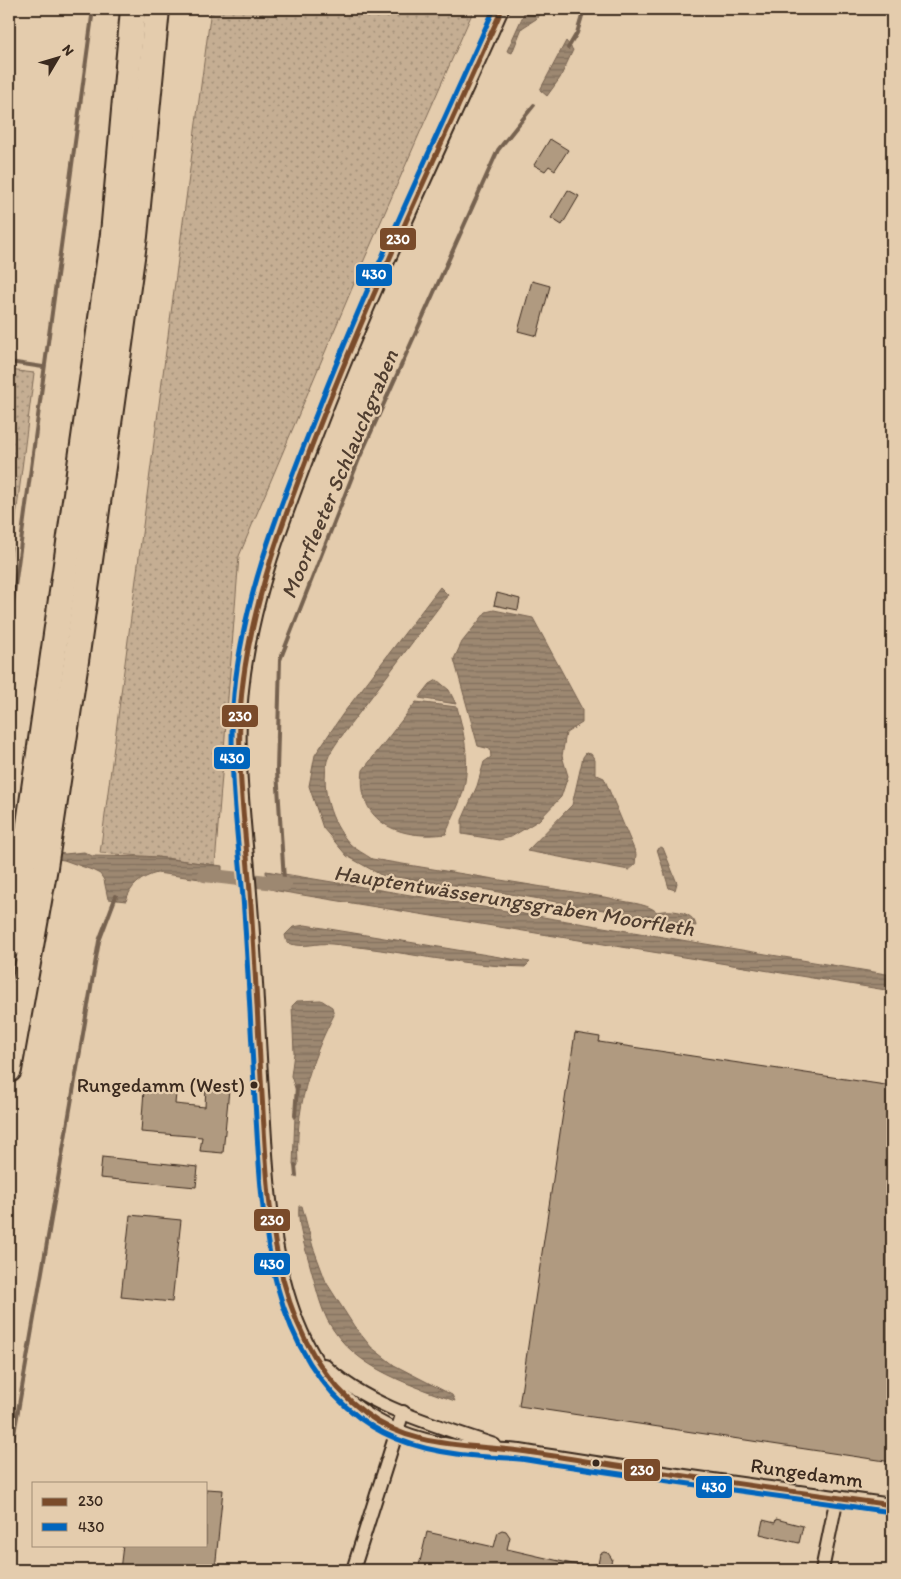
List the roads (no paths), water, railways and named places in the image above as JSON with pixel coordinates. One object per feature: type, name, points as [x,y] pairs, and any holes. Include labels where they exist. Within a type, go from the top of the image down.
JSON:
[{"type":"highway","points":[[38,840],[113,234],[133,9]]},
{"type":"highway","points":[[9,1070],[34,865],[135,236],[157,9]]},
{"type":"highway","points":[[9,945],[34,865]]},
{"type":"street","name":"Rungedamm","points":[[502,9],[339,374],[273,546],[249,634],[242,691],[239,742],[269,1191],[290,1304],[298,1327],[323,1374],[368,1416],[396,1431],[449,1445],[509,1450],[679,1477],[892,1505]]},
{"type":"street","name":"Rungedamm","points":[[312,1352],[369,1399],[509,1450]]},
{"type":"street","points":[[353,1570],[403,1412]]},
{"type":"street","points":[[822,1570],[837,1497]]},
{"type":"waterway","points":[[9,631],[93,9]]},
{"type":"waterway","name":"Moorfleeter Schlauchgraben","points":[[568,48],[577,33],[584,9]]},
{"type":"waterway","name":"Moorfleeter Schlauchgraben","points":[[284,880],[277,771],[280,660],[359,459],[498,150],[534,105]]},
{"type":"waterway","points":[[9,362],[43,367]]},
{"type":"waterway","name":"Hauptentwässerungsgraben Moorfleth","points":[[204,875],[285,884]]},
{"type":"waterway","points":[[9,1463],[99,941],[116,896]]},
{"type":"waterway","points":[[295,1116],[297,1086]]},
{"type":"waterway","points":[[295,1165],[296,1176]]},
{"type":"place","name":"Rungedamm (West)","points":[[254,1085]]}]
